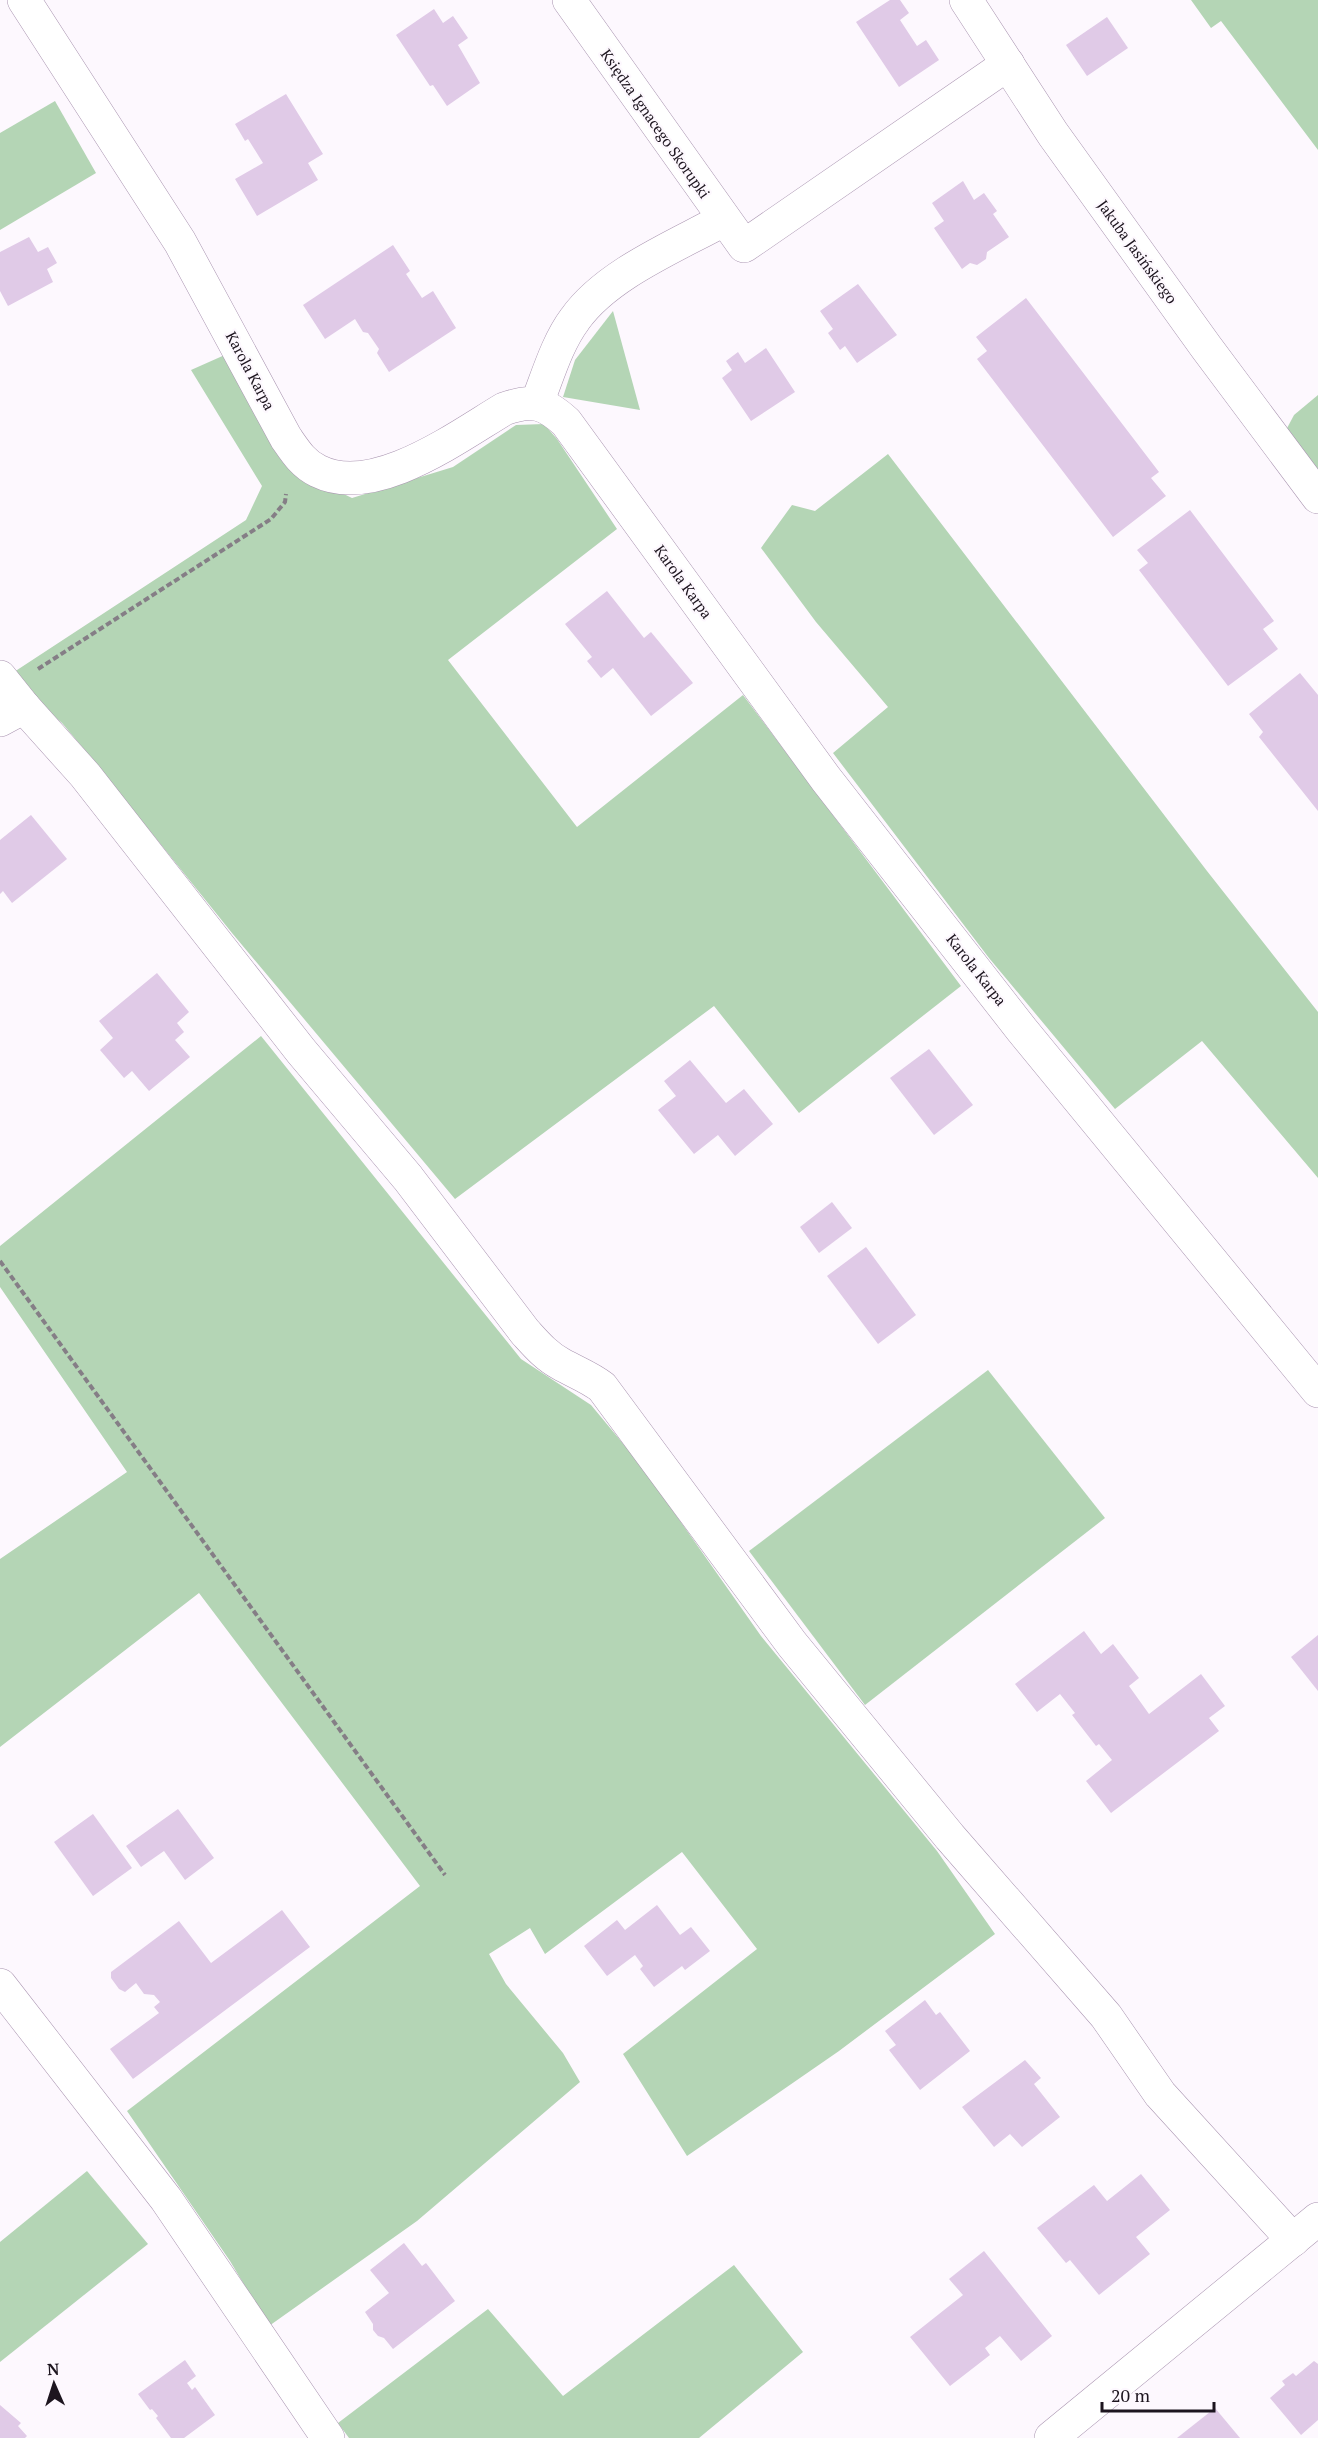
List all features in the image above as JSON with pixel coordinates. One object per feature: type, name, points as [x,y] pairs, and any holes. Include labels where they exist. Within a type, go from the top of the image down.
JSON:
[{"type":"street","name":"Karola Karpa","points":[[24,0],[180,242],[286,438],[301,459],[318,471],[338,477],[362,478],[384,474],[406,466],[504,409],[518,404],[537,403],[554,411],[566,422],[826,779],[1022,1030],[1318,1391]]},
{"type":"street","name":"Księdza Ignacego Skorupki","points":[[569,0],[723,220],[744,246],[1008,64]]},
{"type":"street","name":"Jakuba Jasińskiego","points":[[966,0],[1053,134],[1318,497]]},
{"type":"street","points":[[537,403],[560,345],[575,319],[595,297],[624,275],[723,220]]},
{"type":"street","points":[[8,698],[85,775],[301,1051],[408,1178],[525,1332],[543,1352],[561,1365],[588,1376],[602,1387],[792,1644],[950,1837],[1106,2016],[1160,2094],[1293,2240]]},
{"type":"street","points":[[0,1985],[166,2199],[328,2438]]},
{"type":"street","points":[[1052,2438],[1318,2219]]},
{"type":"path","points":[[8,698],[271,519],[285,502],[287,489]]},
{"type":"path","points":[[0,1261],[445,1875]]},
{"type":"green space","points":[[1191,0],[1318,0],[1318,150],[1221,21],[1211,28]]},
{"type":"green space","points":[[55,101],[96,173],[0,230],[0,133]]},
{"type":"green space","points":[[613,311],[640,410],[563,397],[575,360]]},
{"type":"green space","points":[[227,354],[290,468],[352,498],[453,467],[516,425],[544,424],[557,439],[617,529],[448,660],[577,827],[743,695],[961,986],[799,1113],[714,1006],[455,1199],[232,933],[88,754],[62,723],[30,696],[14,672],[246,520],[262,486],[191,370]]},
{"type":"green space","points":[[1318,395],[1318,475],[1285,432],[1294,415]]},
{"type":"green space","points":[[888,454],[1207,871],[1318,1012],[1318,1178],[1202,1041],[1115,1109],[989,958],[833,753],[888,707],[816,622],[761,548],[792,505],[815,511]]},
{"type":"green space","points":[[261,1036],[521,1359],[591,1405],[640,1464],[761,1636],[937,1851],[995,1934],[839,2051],[687,2156],[623,2054],[757,1949],[682,1852],[545,1954],[530,1928],[489,1954],[506,1984],[563,2053],[580,2082],[417,2221],[269,2326],[230,2261],[127,2111],[420,1886],[199,1593],[0,1747],[0,1559],[127,1472],[0,1287],[0,1246]]},
{"type":"green space","points":[[988,1370],[1105,1518],[865,1705],[749,1551]]},
{"type":"green space","points":[[87,2171],[148,2244],[0,2362],[0,2242]]},
{"type":"green space","points":[[734,2265],[803,2352],[699,2438],[349,2438],[338,2423],[488,2309],[563,2396]]},
{"type":"building","points":[[890,0],[900,0],[909,13],[900,20],[917,46],[926,40],[939,60],[899,87],[856,22]]},
{"type":"building","points":[[434,9],[443,23],[453,16],[468,38],[458,45],[480,83],[447,106],[433,85],[430,86],[396,35]]},
{"type":"building","points":[[1107,17],[1128,48],[1087,76],[1066,45]]},
{"type":"building","points":[[286,94],[323,154],[308,163],[318,180],[257,216],[235,179],[263,163],[248,139],[245,141],[235,124]]},
{"type":"building","points":[[963,181],[974,200],[984,193],[997,211],[993,214],[1009,237],[987,252],[986,259],[977,265],[970,263],[962,269],[934,228],[944,221],[932,203]]},
{"type":"building","points":[[29,237],[38,252],[48,247],[57,263],[47,269],[53,282],[8,306],[0,291],[0,252]]},
{"type":"building","points":[[393,245],[410,271],[406,274],[422,298],[433,291],[456,328],[389,372],[377,353],[379,349],[368,333],[363,332],[355,319],[325,339],[303,305]]},
{"type":"building","points":[[858,284],[897,335],[857,363],[845,346],[840,350],[828,333],[833,329],[820,311]]},
{"type":"building","points":[[1026,298],[1159,472],[1151,478],[1166,496],[1113,537],[977,359],[987,351],[976,337]]},
{"type":"building","points":[[766,348],[795,392],[751,421],[722,378],[732,370],[726,361],[738,352],[745,363]]},
{"type":"building","points":[[1190,510],[1274,621],[1263,629],[1278,649],[1228,686],[1139,570],[1148,563],[1137,550]]},
{"type":"building","points":[[607,591],[644,638],[651,632],[693,683],[651,716],[613,668],[601,678],[587,661],[592,657],[565,624]]},
{"type":"building","points":[[1300,673],[1318,695],[1318,811],[1259,737],[1263,732],[1249,714]]},
{"type":"building","points":[[31,815],[67,859],[12,903],[3,891],[0,894],[0,840]]},
{"type":"building","points":[[157,973],[189,1012],[177,1023],[184,1032],[175,1040],[190,1057],[149,1091],[132,1071],[124,1078],[100,1050],[113,1038],[99,1021]]},
{"type":"building","points":[[929,1049],[973,1105],[934,1135],[890,1078]]},
{"type":"building","points":[[690,1060],[726,1103],[744,1089],[773,1124],[735,1156],[718,1135],[694,1154],[658,1110],[676,1096],[664,1081]]},
{"type":"building","points":[[832,1202],[852,1228],[819,1253],[800,1227]]},
{"type":"building","points":[[866,1247],[916,1315],[878,1344],[827,1276]]},
{"type":"building","points":[[1084,1631],[1101,1654],[1113,1644],[1139,1678],[1129,1686],[1149,1714],[1201,1674],[1225,1706],[1209,1718],[1219,1731],[1111,1813],[1086,1781],[1112,1760],[1099,1744],[1096,1746],[1072,1715],[1075,1713],[1060,1694],[1037,1712],[1015,1684]]},
{"type":"building","points":[[1318,1635],[1318,1691],[1291,1657]]},
{"type":"building","points":[[178,1809],[214,1858],[185,1880],[164,1851],[141,1867],[126,1846]]},
{"type":"building","points":[[93,1814],[132,1868],[93,1896],[54,1842]]},
{"type":"building","points":[[657,1905],[680,1935],[691,1927],[710,1951],[685,1970],[682,1966],[654,1987],[640,1969],[643,1966],[635,1955],[607,1976],[584,1946],[617,1920],[625,1930]]},
{"type":"building","points":[[282,1910],[310,1947],[133,2079],[110,2049],[159,2013],[154,2007],[160,2002],[154,1995],[144,1994],[136,1983],[125,1992],[119,1989],[111,1978],[111,1972],[179,1921],[211,1963]]},
{"type":"building","points":[[925,2000],[936,2015],[940,2012],[970,2051],[920,2090],[889,2050],[896,2045],[885,2031]]},
{"type":"building","points":[[1025,2060],[1041,2078],[1034,2084],[1060,2117],[1022,2147],[1010,2134],[994,2147],[962,2107]]},
{"type":"building","points":[[1141,2174],[1170,2210],[1136,2237],[1150,2254],[1099,2295],[1070,2260],[1066,2263],[1037,2228],[1094,2185],[1107,2201]]},
{"type":"building","points":[[404,2243],[422,2266],[426,2263],[455,2301],[393,2349],[373,2330],[373,2324],[365,2312],[389,2293],[370,2270]]},
{"type":"building","points":[[984,2251],[1052,2336],[1021,2361],[1000,2336],[985,2348],[990,2355],[950,2386],[910,2337],[963,2295],[949,2279]]},
{"type":"building","points":[[185,2360],[196,2376],[187,2383],[192,2390],[195,2387],[215,2415],[184,2438],[171,2438],[156,2418],[158,2416],[152,2409],[150,2410],[138,2394]]},
{"type":"building","points":[[1314,2361],[1318,2364],[1318,2420],[1301,2435],[1270,2398],[1285,2385],[1282,2381],[1293,2373],[1296,2376]]},
{"type":"building","points":[[0,2405],[21,2423],[18,2426],[27,2436],[25,2438],[0,2438]]},
{"type":"building","points":[[1215,2408],[1240,2438],[1177,2438]]}]
